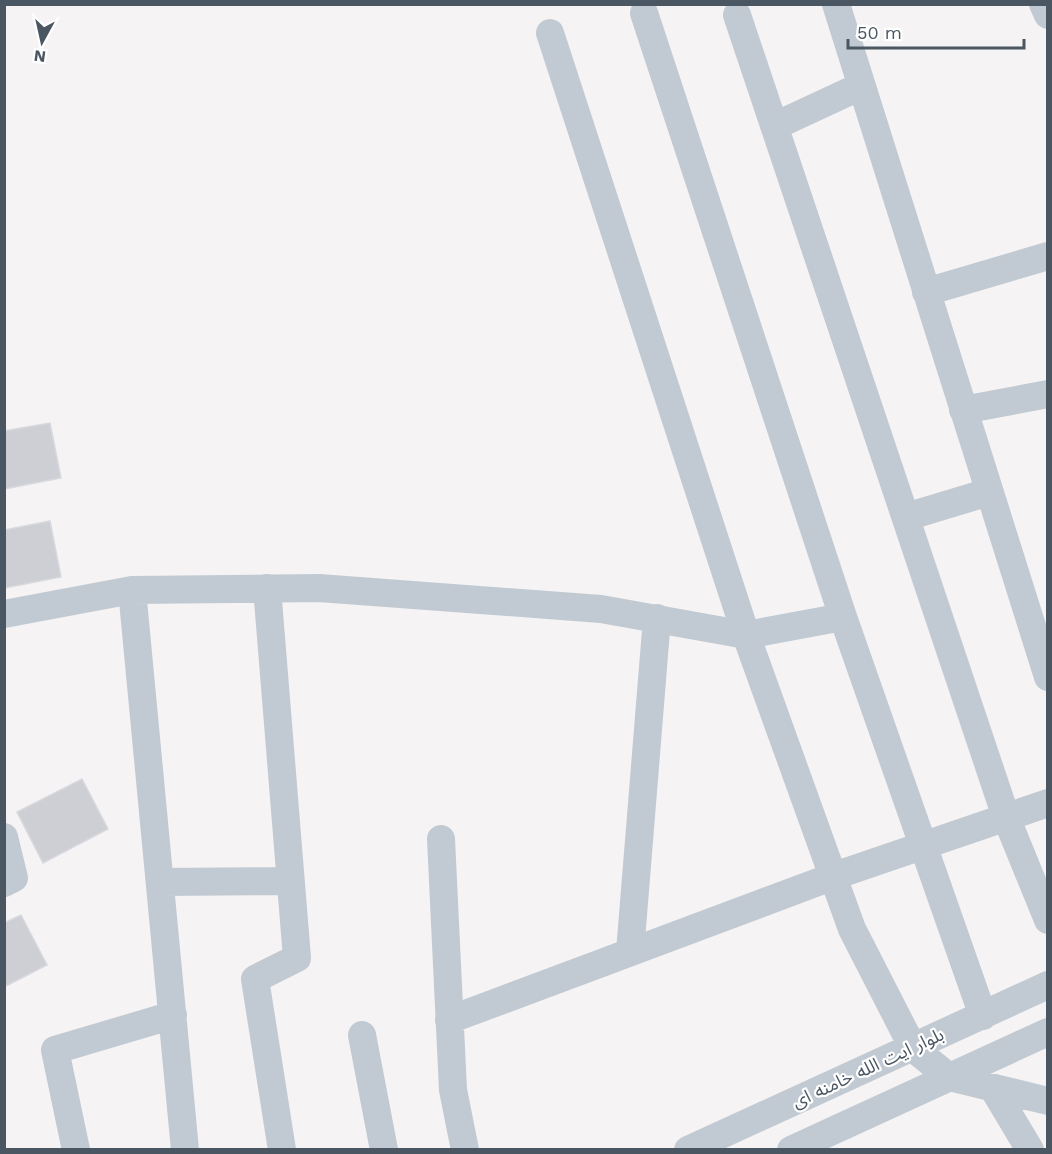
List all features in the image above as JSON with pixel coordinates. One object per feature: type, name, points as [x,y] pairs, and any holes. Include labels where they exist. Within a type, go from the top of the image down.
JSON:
[{"type":"street","points":[[836,4],[989,492],[1036,600],[1047,677]]},
{"type":"street","points":[[1043,4],[1047,15]]},
{"type":"street","points":[[644,13],[843,617],[982,1016]]},
{"type":"street","points":[[737,15],[1006,817],[1047,920]]},
{"type":"street","points":[[550,33],[746,634],[852,929],[913,1048],[949,1077],[1047,1101]]},
{"type":"street","points":[[775,126],[861,86]]},
{"type":"street","points":[[926,292],[1047,256]]},
{"type":"street","points":[[963,410],[1047,394]]},
{"type":"street","points":[[906,517],[989,492]]},
{"type":"street","points":[[267,588],[297,957],[255,979],[282,1149]]},
{"type":"street","points":[[4,614],[132,590],[319,588],[601,609],[746,634],[843,617]]},
{"type":"street","points":[[132,590],[185,1149]]},
{"type":"street","points":[[630,952],[657,618]]},
{"type":"street","points":[[449,1020],[834,876],[1047,803]]},
{"type":"street","points":[[4,837],[14,878],[4,883]]},
{"type":"street","points":[[441,839],[453,1090],[465,1149]]},
{"type":"street","points":[[160,882],[290,881]]},
{"type":"street","name":"بلوار ایت الله خامنه ای","points":[[687,1149],[1047,986]]},
{"type":"street","points":[[76,1149],[55,1050],[172,1015]]},
{"type":"street","points":[[791,1149],[1047,1032]]},
{"type":"street","points":[[362,1035],[384,1149]]},
{"type":"street","points":[[993,1088],[1030,1149]]},
{"type":"building","points":[[50,423],[61,478],[4,489],[4,431]]},
{"type":"building","points":[[50,521],[61,577],[4,588],[4,530]]},
{"type":"building","points":[[82,779],[108,829],[43,863],[17,812]]},
{"type":"building","points":[[21,915],[47,965],[4,987],[4,923]]}]
